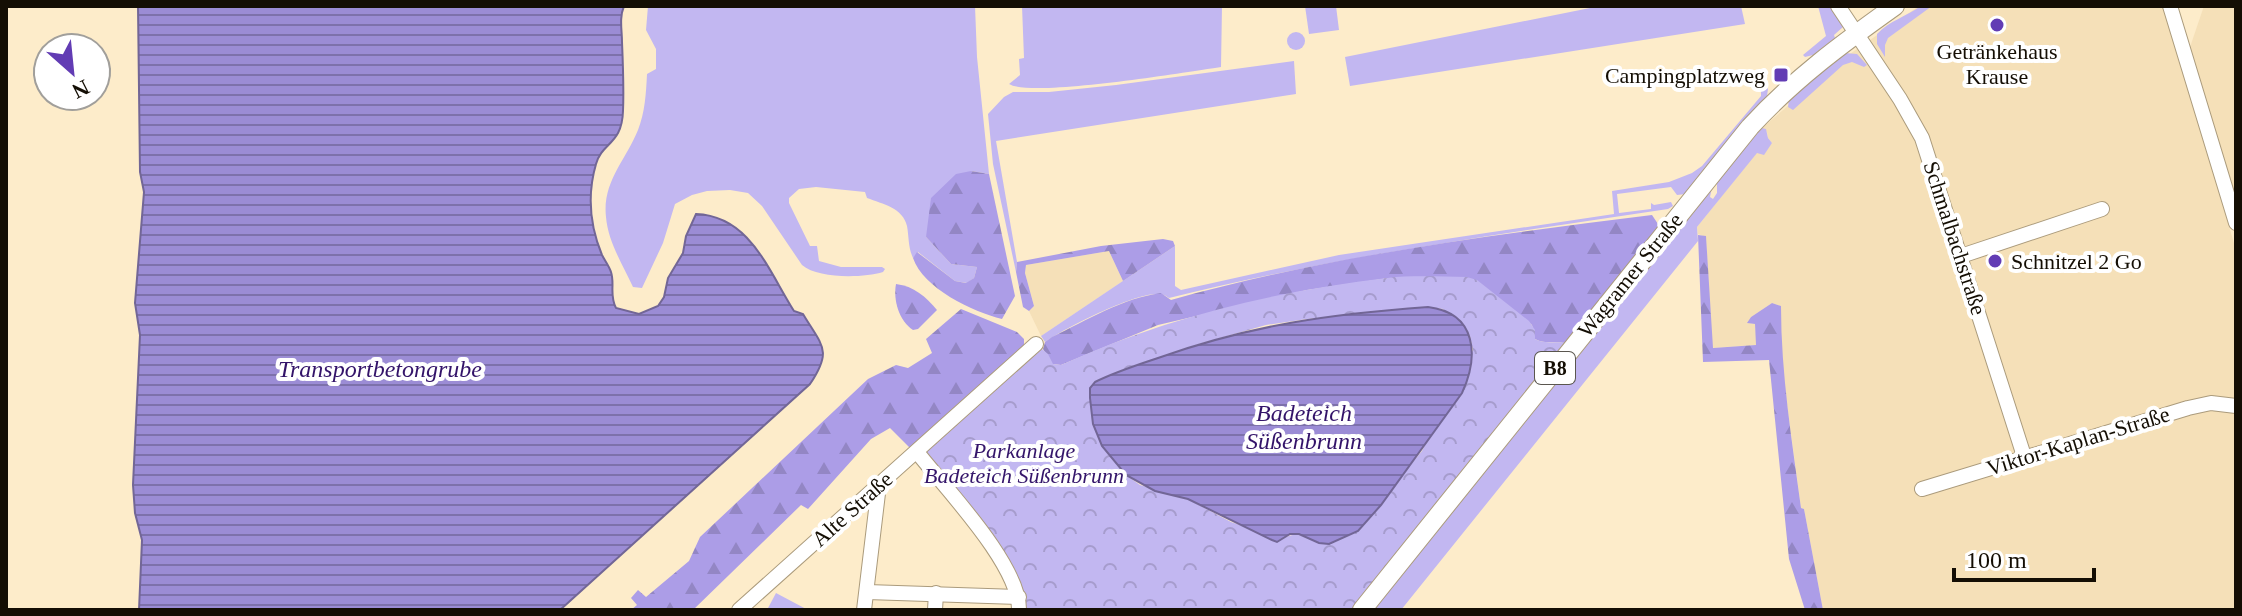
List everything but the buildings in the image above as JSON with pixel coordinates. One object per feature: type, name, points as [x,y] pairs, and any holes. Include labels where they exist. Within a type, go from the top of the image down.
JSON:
[{"type":"main road","name":"Wagramer Straße","points":[[1362,610],[1750,127],[1790,86],[1895,6]]},
{"type":"street","points":[[1838,6],[1857,33]]},
{"type":"street","points":[[2170,6],[2236,223]]},
{"type":"street","name":"Schmalbachstraße","points":[[1857,33],[1922,138],[2024,456]]},
{"type":"street","points":[[1961,256],[2102,209]]},
{"type":"street","name":"Alte Straße","points":[[739,610],[1036,344]]},
{"type":"street","name":"Viktor-Kaplan-Straße","points":[[1922,489],[2199,405],[2223,403],[2236,406]]},
{"type":"street","points":[[867,592],[936,593],[1019,604],[1002,559],[917,452]]},
{"type":"street","points":[[864,610],[879,485]]},
{"type":"street","points":[[935,610],[936,593]]},
{"type":"shaded area","points":[[1919,6],[2164,6],[2236,250],[2236,610],[1823,610],[1804,509],[1801,508],[1781,361],[1781,306],[1772,303],[1751,317],[1748,323],[1755,324],[1757,345],[1712,348],[1706,237],[1698,234],[1697,227],[1757,152],[1772,143],[1762,128],[1844,58]]},
{"type":"shaded area","points":[[2204,6],[2236,6],[2236,201],[2189,50]]},
{"type":"shaded area","points":[[1109,251],[1123,281],[1041,336],[1029,311],[1034,306],[1025,273],[1026,265]]},
{"type":"green space","points":[[648,6],[975,6],[989,174],[971,171],[926,237],[951,264],[977,267],[974,278],[967,283],[955,281],[918,252],[913,258],[905,220],[892,208],[867,198],[865,192],[816,187],[799,189],[789,198],[789,203],[810,246],[817,246],[819,261],[841,267],[882,267],[885,269],[883,272],[841,276],[809,270],[802,265],[762,206],[748,193],[707,191],[675,204],[663,243],[642,288],[633,287],[610,235],[606,204],[611,182],[640,123],[647,74],[656,69],[656,49],[646,30]]},
{"type":"green space","points":[[1022,6],[1222,6],[1221,67],[1077,86],[1047,88],[1009,84],[1020,75],[1019,59],[1024,58]]},
{"type":"green space","points":[[1305,6],[1336,6],[1339,30],[1309,34]]},
{"type":"green space","points":[[1600,6],[1741,6],[1745,24],[1350,86],[1345,57]]},
{"type":"green space","points":[[1818,6],[1831,6],[1841,18],[1843,27],[1834,35],[1835,38],[1813,55],[1805,57],[1803,55],[1826,36]]},
{"type":"green space","points":[[1921,6],[1932,6],[1888,38],[1885,57],[1877,44],[1877,34]]},
{"type":"green space","points":[[1296,32],[1305,41],[1296,50],[1287,41]]},
{"type":"green space","points":[[1845,53],[1857,54],[1867,65],[1864,67],[1852,62],[1843,65],[1793,110],[1788,107],[1789,99]]},
{"type":"green space","points":[[1294,61],[1296,94],[996,141],[1017,262],[1016,272],[993,164],[988,114],[1004,97],[1013,92],[1049,92],[1116,85]]},
{"type":"green space","points":[[1761,78],[1768,89],[1767,96],[1686,194],[1677,195],[1671,187],[1617,194],[1619,213],[1651,209],[1651,203],[1671,202],[1673,206],[1668,209],[1355,258],[1169,298],[1162,294],[1147,295],[1100,312],[1045,342],[1041,336],[1175,246],[1175,286],[1181,290],[1339,255],[1614,214],[1612,191],[1669,182],[1702,166],[1761,96]]},
{"type":"green space","points":[[1762,128],[1766,129],[1772,143],[1764,155],[1757,153],[1697,227],[1698,241],[1401,610],[1369,610],[1712,187],[1710,197],[1713,199],[1717,193],[1717,180]]},
{"type":"green space","points":[[971,171],[989,174],[1015,296],[1002,319],[964,305],[938,289],[913,258],[917,252],[955,281],[966,283],[974,278],[977,267],[951,264],[926,237],[931,198],[956,174]]},
{"type":"green space","points":[[1652,215],[1658,229],[1565,343],[1535,339],[1532,325],[1514,310],[1389,278],[1307,290],[1158,325],[1061,365],[1052,364],[1043,349],[1045,342],[1052,337],[1105,310],[1147,296],[1161,293],[1171,300],[1350,259],[1470,239]]},
{"type":"green space","points":[[1698,235],[1706,236],[1713,348],[1756,345],[1755,324],[1747,323],[1772,303],[1781,306],[1785,382],[1801,508],[1804,509],[1823,610],[1805,610],[1789,559],[1769,360],[1703,362]]},
{"type":"green space","points":[[1163,239],[1173,241],[1175,246],[1123,281],[1109,251],[1026,265],[1025,273],[1034,306],[1029,311],[1023,307],[1017,262],[1101,246]]},
{"type":"green space","name":"Parkanlage Badeteich Süßenbrunn","points":[[1467,277],[1477,280],[1529,321],[1535,330],[1535,339],[1565,343],[1353,610],[1019,610],[1002,559],[917,452],[1036,344],[1048,354],[1053,364],[1061,365],[1180,320],[1303,290],[1387,278]],"holes":[[[1427,307],[1443,309],[1470,336],[1473,350],[1422,451],[1402,475],[1319,543],[1300,535],[1282,539],[1231,522],[1188,499],[1140,485],[1126,475],[1102,446],[1093,425],[1090,388],[1095,382],[1199,344],[1266,325],[1307,319]]]},
{"type":"green space","points":[[896,284],[919,293],[937,310],[918,329],[913,330],[901,316],[896,303]]},
{"type":"green space","points":[[961,309],[1017,332],[1024,339],[1024,345],[911,449],[890,428],[871,439],[808,509],[801,505],[693,610],[631,610],[637,605],[631,598],[638,590],[646,597],[689,561],[700,537],[868,379],[896,365],[908,368],[932,353],[926,339]]},
{"type":"green space","points":[[776,593],[808,610],[767,610]]},
{"type":"water","name":"Transportbetongrube","points":[[138,6],[624,6],[621,20],[622,122],[616,137],[596,164],[591,199],[595,233],[611,272],[616,308],[639,314],[658,306],[664,297],[668,278],[683,253],[686,236],[696,214],[715,217],[730,224],[756,248],[794,311],[803,314],[822,348],[817,373],[810,384],[560,610],[139,610],[142,540],[135,513],[133,485],[140,335],[135,303],[144,192],[140,172]]},
{"type":"water","name":"Badeteich Süßenbrunn","points":[[1428,307],[1456,318],[1470,338],[1471,365],[1462,393],[1381,505],[1358,531],[1329,544],[1299,534],[1290,534],[1277,542],[1188,499],[1155,491],[1126,475],[1102,446],[1093,424],[1090,388],[1095,382],[1134,366],[1258,329],[1358,313]]},
{"type":"place","name":"Getränkehaus Krause","points":[[1997,25]]},
{"type":"place","name":"Campingplatzweg","points":[[1781,75]]},
{"type":"place","name":"Schnitzel 2 Go","points":[[1995,261]]}]
